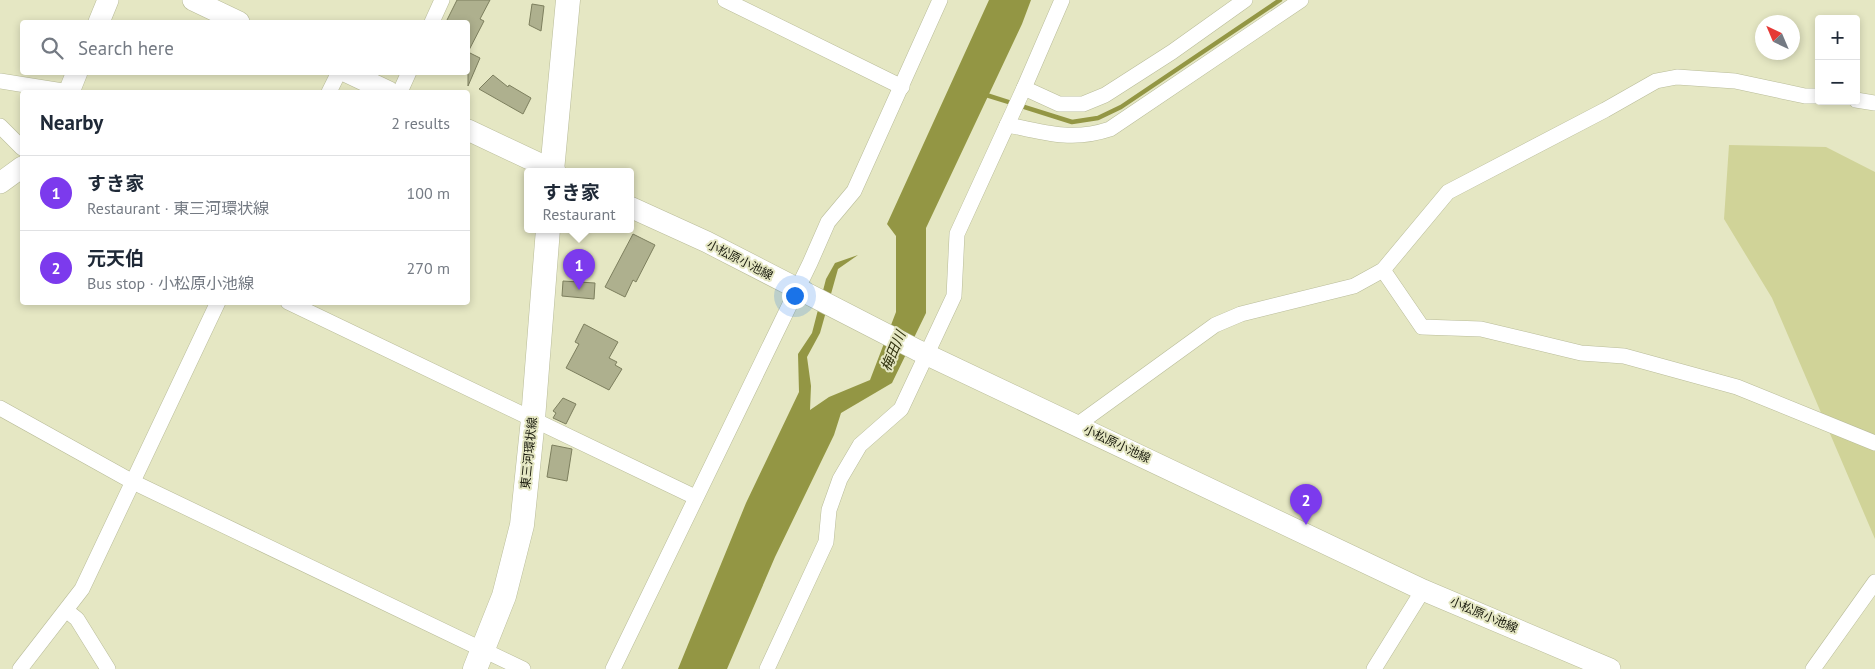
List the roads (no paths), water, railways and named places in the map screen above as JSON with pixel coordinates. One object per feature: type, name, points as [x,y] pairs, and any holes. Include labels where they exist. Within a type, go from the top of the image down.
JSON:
[{"type":"main road","points":[[100,20],[108,0]]},
{"type":"main road","points":[[194,0],[235,20]]},
{"type":"main road","points":[[553,168],[568,0]]},
{"type":"main road","points":[[70,90],[76,75]]},
{"type":"main road","points":[[354,75],[385,90]]},
{"type":"main road","points":[[470,131],[547,168]]},
{"type":"main road","points":[[0,183],[20,168]]},
{"type":"main road","name":"小松原小池線","points":[[634,208],[706,242],[922,352],[1423,590],[1610,669]]},
{"type":"main road","name":"東三河環状線","points":[[479,660],[504,596],[522,525],[533,420],[548,233]]},
{"type":"street","points":[[433,20],[442,0]]},
{"type":"street","points":[[725,0],[902,87]]},
{"type":"street","points":[[613,669],[648,600],[695,497],[802,292],[828,222],[854,191],[940,0]]},
{"type":"street","points":[[767,669],[826,542],[829,510],[840,479],[860,445],[901,409],[922,352],[954,296],[957,234],[1020,99],[1062,0]]},
{"type":"street","points":[[1020,99],[1059,104],[1083,104],[1106,94],[1172,52],[1245,0]]},
{"type":"street","points":[[1007,125],[1073,137],[1089,136],[1110,128],[1301,0]]},
{"type":"street","points":[[330,90],[338,75]]},
{"type":"street","points":[[401,90],[408,75]]},
{"type":"street","points":[[1077,425],[1215,325],[1241,314],[1354,286],[1383,270],[1448,192],[1656,81],[1677,77],[1735,81],[1805,96],[1815,96]]},
{"type":"street","points":[[0,81],[56,90]]},
{"type":"street","points":[[1860,101],[1875,103]]},
{"type":"street","points":[[0,126],[20,146]]},
{"type":"street","points":[[1383,270],[1422,327],[1481,330],[1581,353],[1624,356],[1737,387],[1875,443]]},
{"type":"street","points":[[20,669],[67,611],[82,589],[217,305]]},
{"type":"street","points":[[294,305],[695,497]]},
{"type":"street","points":[[0,408],[133,482],[479,660],[523,669]]},
{"type":"street","points":[[1813,669],[1875,582]]},
{"type":"street","points":[[1374,669],[1423,590]]},
{"type":"street","points":[[67,611],[77,619],[108,669]]},
{"type":"water","name":"梅田川","points":[[989,0],[1031,0],[1022,24],[926,228],[926,313],[892,383],[841,413],[834,435],[775,557],[727,669],[678,669],[746,503],[799,392],[798,354],[812,333],[826,279],[835,263],[858,255],[838,269],[820,333],[807,357],[811,386],[810,410],[829,397],[870,380],[896,312],[896,236],[887,224]]},
{"type":"waterway","points":[[983,94],[1072,122],[1098,118],[1121,107],[1280,0]]},
{"type":"place","name":"すき家","points":[[579,290]]},
{"type":"place","name":"元天伯","points":[[1306,525]]}]
